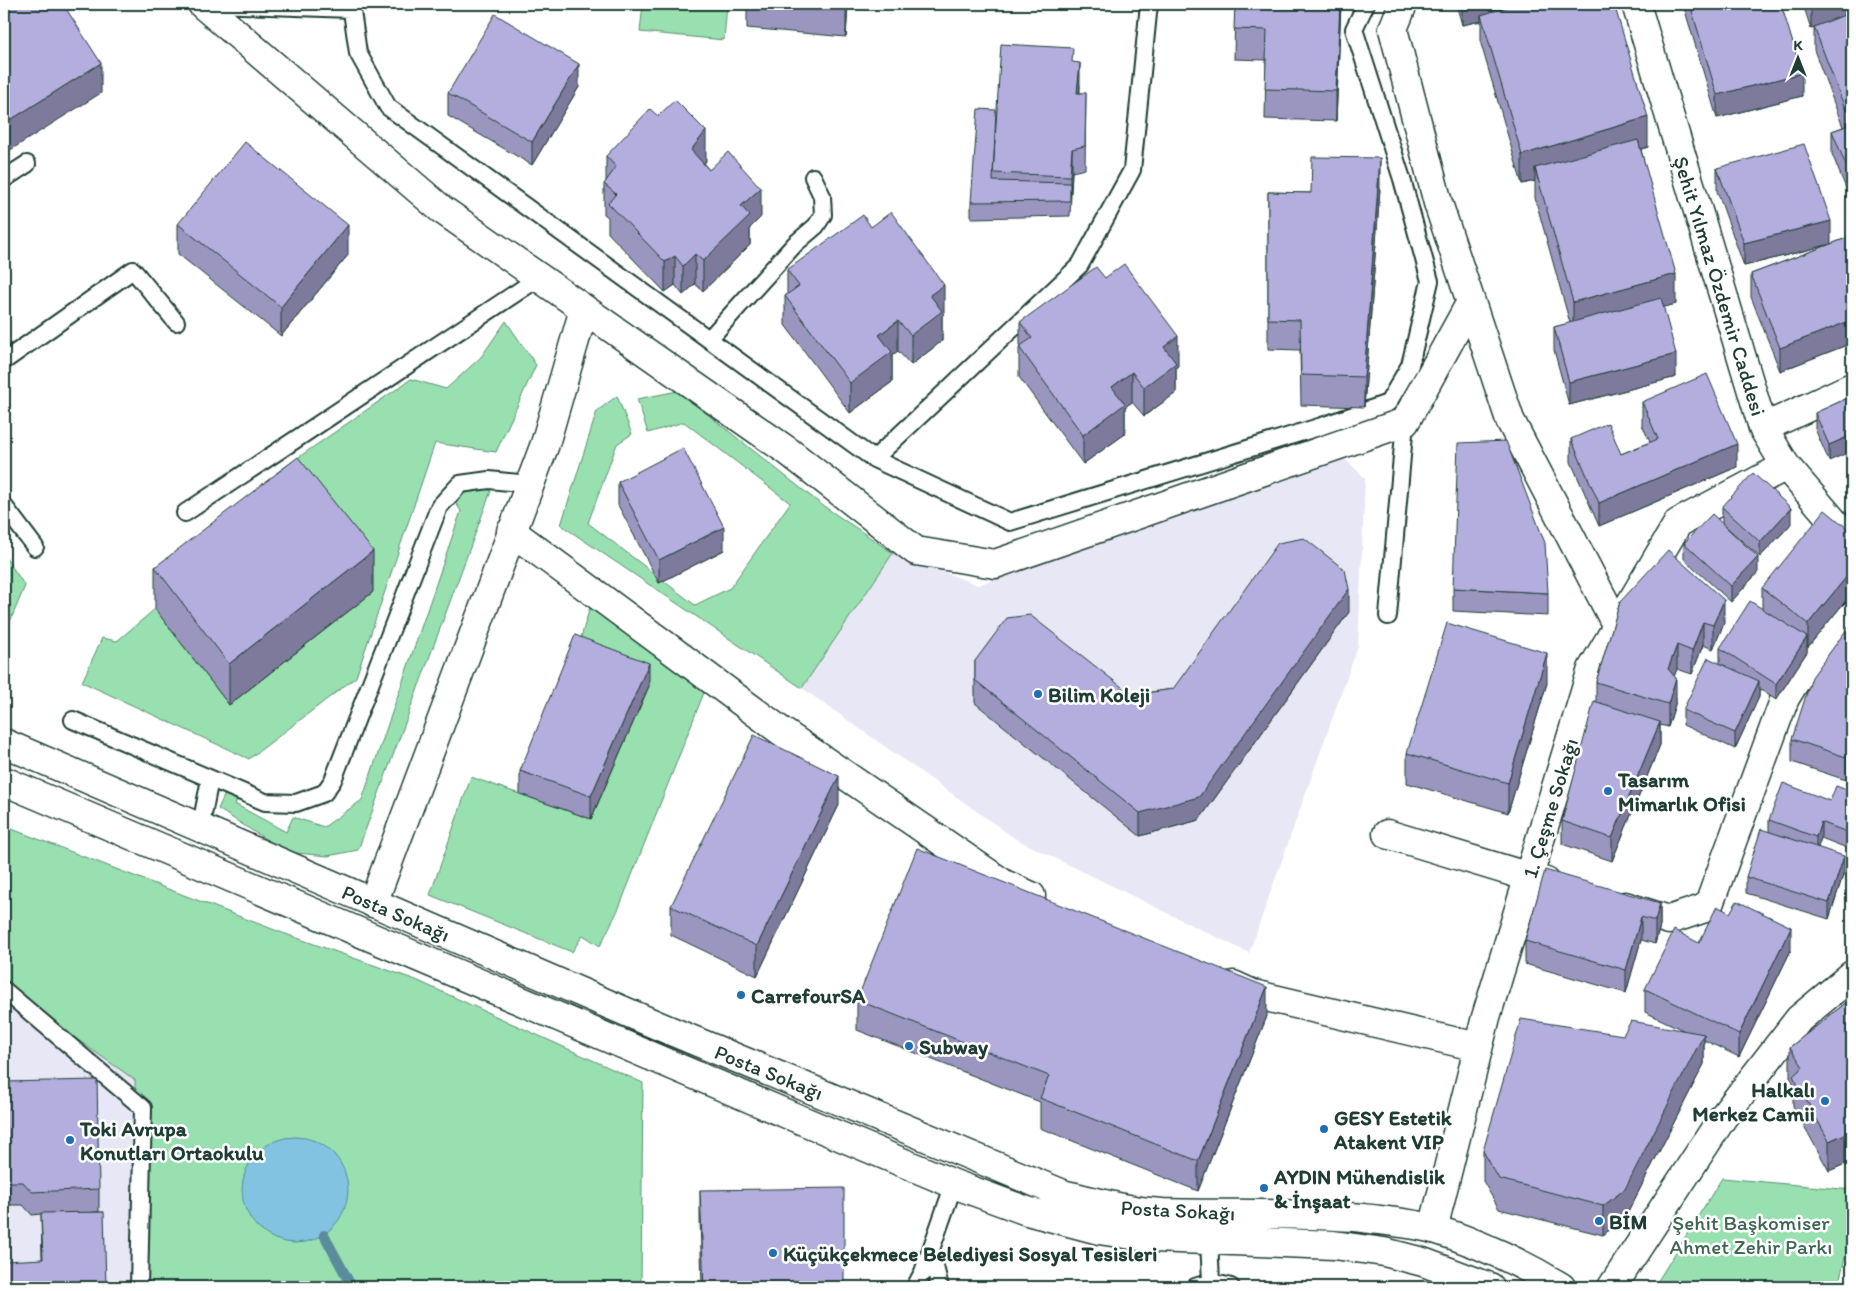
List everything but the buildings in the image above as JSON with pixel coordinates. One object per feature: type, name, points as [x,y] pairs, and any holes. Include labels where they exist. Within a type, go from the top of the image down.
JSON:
[{"type":"street","points":[[202,4],[441,208],[789,452],[916,551],[995,564],[1406,422],[1471,302]]},
{"type":"street","points":[[1403,4],[1393,29],[1438,203],[1510,420],[1617,626]]},
{"type":"street","name":"Şehit Yılmaz Özdemir Caddesi","points":[[1636,4],[1762,428],[1786,466],[1852,543]]},
{"type":"street","points":[[362,935],[545,444],[584,309]]},
{"type":"street","points":[[1762,428],[1852,387]]},
{"type":"street","name":"1. Çeşme Sokağı","points":[[1433,1229],[1478,1048],[1592,668],[1678,523],[1786,466]]},
{"type":"street","points":[[511,531],[781,731],[1004,884],[1057,908]]},
{"type":"street","points":[[1604,900],[1669,920],[1708,907],[1785,698],[1819,643],[1852,616]]},
{"type":"street","name":"Posta Sokağı","points":[[4,743],[200,830],[659,1026],[1063,1194],[1118,1208],[1162,1213],[1320,1214],[1385,1221],[1433,1229],[1486,1248],[1536,1272],[1561,1287]]},
{"type":"street","name":"Posta Sokağı","points":[[4,781],[362,935],[954,1184],[1027,1211],[1099,1230],[1152,1238],[1334,1245],[1384,1252],[1423,1262],[1490,1287]]},
{"type":"street","points":[[1387,834],[1566,888]]},
{"type":"street","points":[[1208,975],[1253,994],[1478,1048]]},
{"type":"street","points":[[1612,1287],[1735,1102],[1799,1019],[1852,975]]},
{"type":"street","points":[[954,1184],[967,1154]]},
{"type":"street","points":[[1209,1240],[1210,1213]]},
{"type":"lane","points":[[214,4],[351,6],[358,53],[388,107],[874,459],[1010,522],[1313,429],[1388,403],[1410,365],[1430,281],[1402,179],[1354,28],[1366,4]]},
{"type":"lane","points":[[874,459],[1080,265],[1132,170],[1149,4]]},
{"type":"lane","points":[[4,179],[27,164]]},
{"type":"lane","points":[[709,339],[794,244],[816,226],[823,215],[822,196],[813,177]]},
{"type":"lane","points":[[4,361],[133,270],[176,322]]},
{"type":"lane","points":[[185,513],[540,278]]},
{"type":"lane","points":[[1388,616],[1406,422]]},
{"type":"lane","points":[[73,720],[265,802],[296,803],[324,793],[334,780],[439,508],[460,484],[489,480],[529,484]]},
{"type":"lane","points":[[4,506],[35,548]]},
{"type":"lane","points":[[200,830],[210,779]]},
{"type":"lane","points":[[4,990],[143,1108],[139,1287]]},
{"type":"lane","points":[[915,1287],[931,1250],[954,1184]]},
{"type":"lane","points":[[1209,1240],[1203,1285],[1231,1287]]},
{"type":"lane","points":[[931,1250],[940,1287]]},
{"type":"shaded area","points":[[1343,457],[1365,478],[1358,646],[1249,953],[1016,839],[802,688],[893,553],[978,585]]},
{"type":"shaded area","name":"Toki Avrupa Konutları Ortaokulu","points":[[4,988],[135,1080],[140,1287],[4,1287]]},
{"type":"green space","points":[[643,4],[727,4],[724,40],[640,32]]},
{"type":"green space","points":[[506,321],[536,365],[496,452],[435,443],[356,677],[249,759],[82,682],[102,638],[117,641],[155,609],[229,705],[298,498],[276,473],[411,379],[446,389],[481,357]]},
{"type":"green space","points":[[678,391],[822,505],[893,553],[802,688],[561,525],[597,411],[617,396],[632,434],[617,444],[588,523],[695,605],[730,588],[790,503],[684,422],[648,433],[637,399]]},
{"type":"green space","points":[[469,481],[491,491],[358,850],[328,856],[286,852],[218,809],[229,785],[242,790],[235,804],[286,832],[293,817],[324,827],[362,800],[461,511],[445,487]]},
{"type":"green space","points":[[4,555],[25,586],[4,636]]},
{"type":"green space","points":[[590,607],[707,685],[619,908],[600,946],[583,935],[572,952],[430,895],[471,777],[591,819],[575,658]]},
{"type":"green space","points":[[4,826],[280,932],[416,980],[643,1083],[641,1287],[140,1287],[135,1080],[4,988]]},
{"type":"green space","name":"Şehit Başkomiser Ahmet Zehir Parkı","points":[[1722,1178],[1852,1190],[1852,1228],[1838,1287],[1654,1287]]},
{"type":"water","points":[[295,1137],[315,1141],[333,1152],[344,1170],[348,1190],[344,1210],[333,1228],[315,1239],[295,1243],[275,1239],[257,1228],[246,1210],[242,1190],[246,1170],[257,1152],[275,1141]]},
{"type":"waterway","points":[[324,1235],[352,1287]]},
{"type":"place","name":"Bilim Koleji","points":[[1038,694]]},
{"type":"place","name":"Tasarım Mimarlık Ofisi","points":[[1608,791]]},
{"type":"place","name":"CarrefourSA","points":[[741,995]]},
{"type":"place","name":"Subway","points":[[909,1046]]},
{"type":"place","name":"Halkalı Merkez Camii","points":[[1825,1101]]},
{"type":"place","name":"GESY Estetik Atakent VIP","points":[[1324,1129]]},
{"type":"place","name":"Toki Avrupa Konutları Ortaokulu","points":[[70,1140]]},
{"type":"place","name":"AYDIN Mühendislik & İnşaat","points":[[1264,1188]]},
{"type":"place","name":"BİM","points":[[1599,1221]]},
{"type":"place","name":"Küçükçekmece Belediyesi Sosyal Tesisleri","points":[[773,1253]]}]
